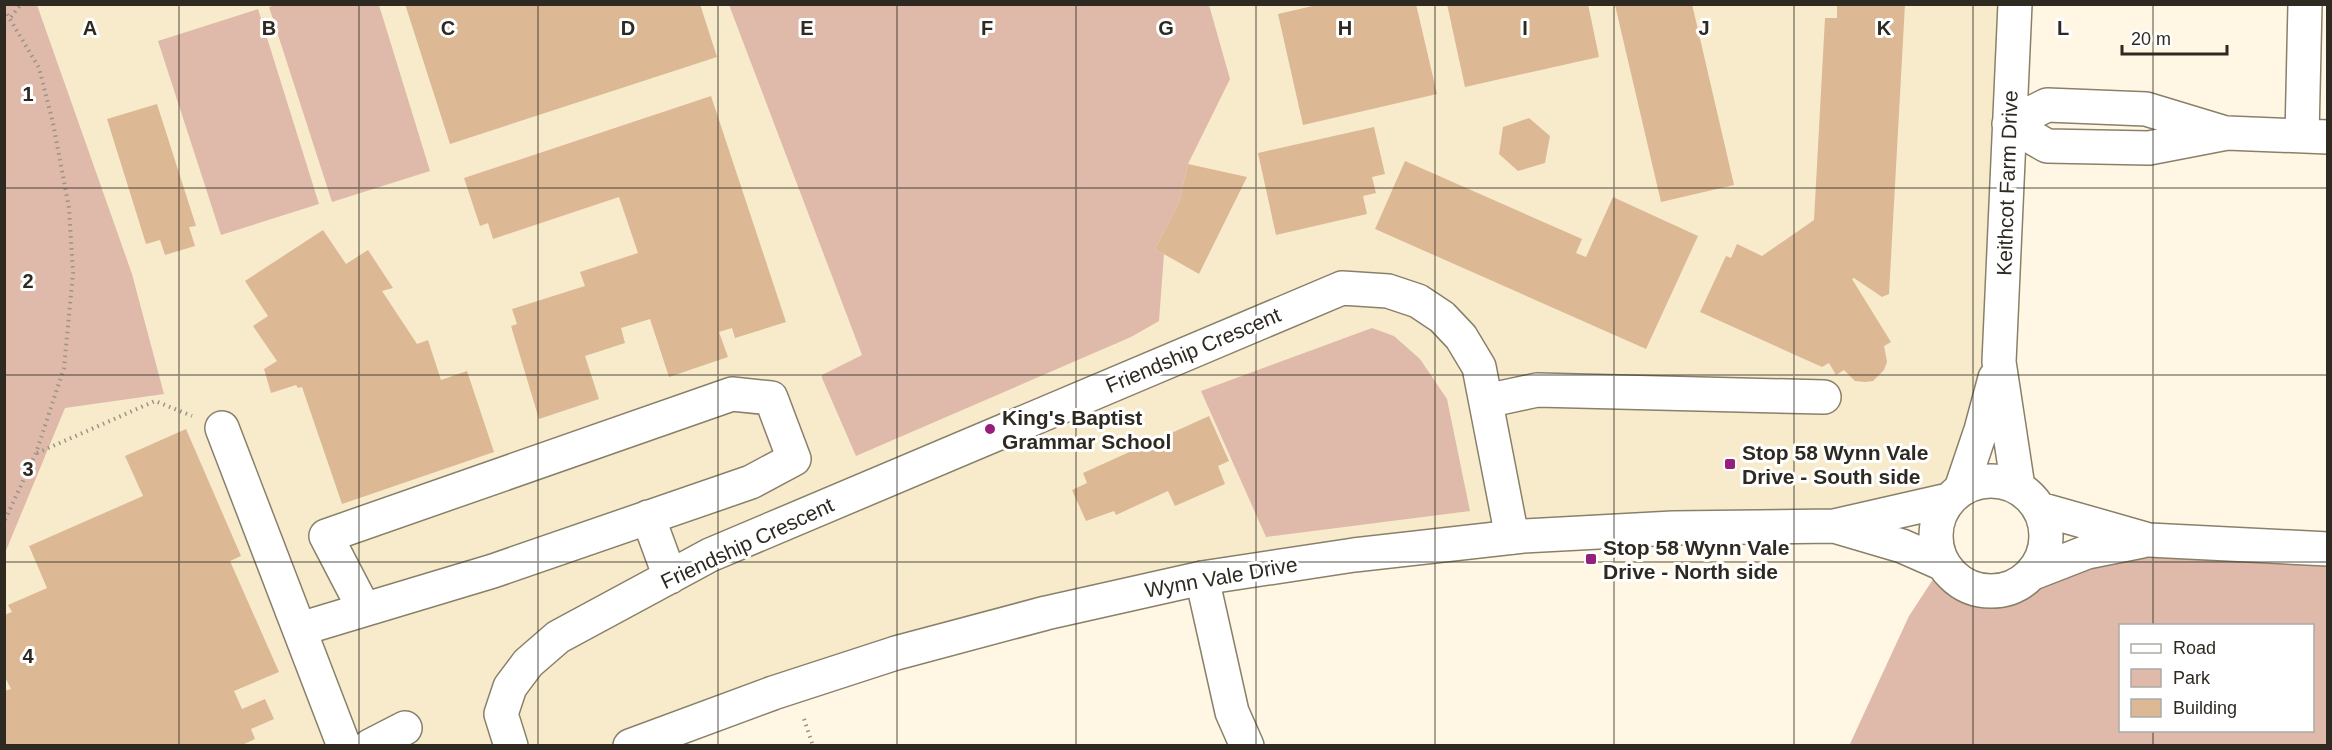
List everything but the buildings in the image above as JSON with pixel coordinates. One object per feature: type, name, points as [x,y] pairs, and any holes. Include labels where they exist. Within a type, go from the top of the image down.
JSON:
[{"type":"street","name":"Keithcot Farm Drive","points":[[1955,495],[1981,430],[1999,362],[2015,4]]},
{"type":"street","points":[[2009,124],[2047,146],[2149,148],[2227,134],[2315,137],[2305,4]]},
{"type":"street","name":"Friendship Crescent","points":[[511,746],[501,714],[510,687],[528,663],[558,638],[710,555],[1342,288],[1388,291],[1418,301],[1442,317],[1461,337],[1479,367],[1512,537]]},
{"type":"street","name":"Keithcot Farm Drive","points":[[1999,362],[2029,498]]},
{"type":"street","points":[[1486,401],[1537,390],[1824,397]]},
{"type":"street","points":[[300,629],[493,571],[751,482],[794,459],[771,398],[732,394],[326,536],[364,609]]},
{"type":"street","points":[[222,428],[344,746]]},
{"type":"street","points":[[2149,540],[2029,498],[1990,480],[1955,495],[1941,510],[1935,532],[1938,554],[1943,564],[1965,585],[1993,591],[2008,588],[2033,573],[2087,552],[2149,540],[2328,549]]},
{"type":"street","name":"Wynn Vale Drive","points":[[630,746],[773,693],[896,653],[1046,613],[1202,578],[1354,555],[1512,537],[1673,528],[1834,526],[1955,495]]},
{"type":"street","points":[[2029,498],[2046,530],[2044,553],[2033,573]]},
{"type":"street","points":[[648,517],[670,577]]},
{"type":"street","name":"Wynn Vale Drive","points":[[1834,526],[1902,546],[1943,564]]},
{"type":"street","points":[[1202,578],[1232,712],[1247,746]]},
{"type":"street","points":[[370,746],[405,728]]},
{"type":"path","points":[[11,17],[21,4]]},
{"type":"path","points":[[4,9],[11,17],[39,68],[69,208],[73,273],[64,368],[36,453],[4,522]]},
{"type":"path","points":[[36,453],[155,401],[222,428]]},
{"type":"shaded area","name":"King's Baptist Grammar School","points":[[4,5],[2012,5],[1999,362],[1952,496],[1834,526],[1546,535],[1174,584],[637,745],[5,745]]},
{"type":"green space","points":[[5,4],[37,5],[132,274],[164,394],[65,408],[5,553]]},
{"type":"green space","points":[[276,5],[379,5],[430,171],[332,202],[269,7]]},
{"type":"green space","points":[[729,5],[1209,5],[1230,79],[1188,164],[1179,203],[1155,249],[1164,254],[1159,321],[1131,337],[856,456],[822,375],[862,355]]},
{"type":"green space","points":[[258,9],[319,204],[221,235],[158,41]]},
{"type":"green space","points":[[1372,328],[1394,336],[1420,359],[1447,399],[1470,511],[1266,537],[1201,391]]},
{"type":"green space","points":[[2327,549],[2327,745],[1849,746],[1909,616],[1943,564],[1965,585],[1993,591],[2008,588],[2064,559]]},
{"type":"place","name":"King's Baptist Grammar School","points":[[990,429]]},
{"type":"place","name":"Stop 58 Wynn Vale Drive - South side","points":[[1730,464]]},
{"type":"place","name":"Stop 58 Wynn Vale Drive - North side","points":[[1591,559]]}]
